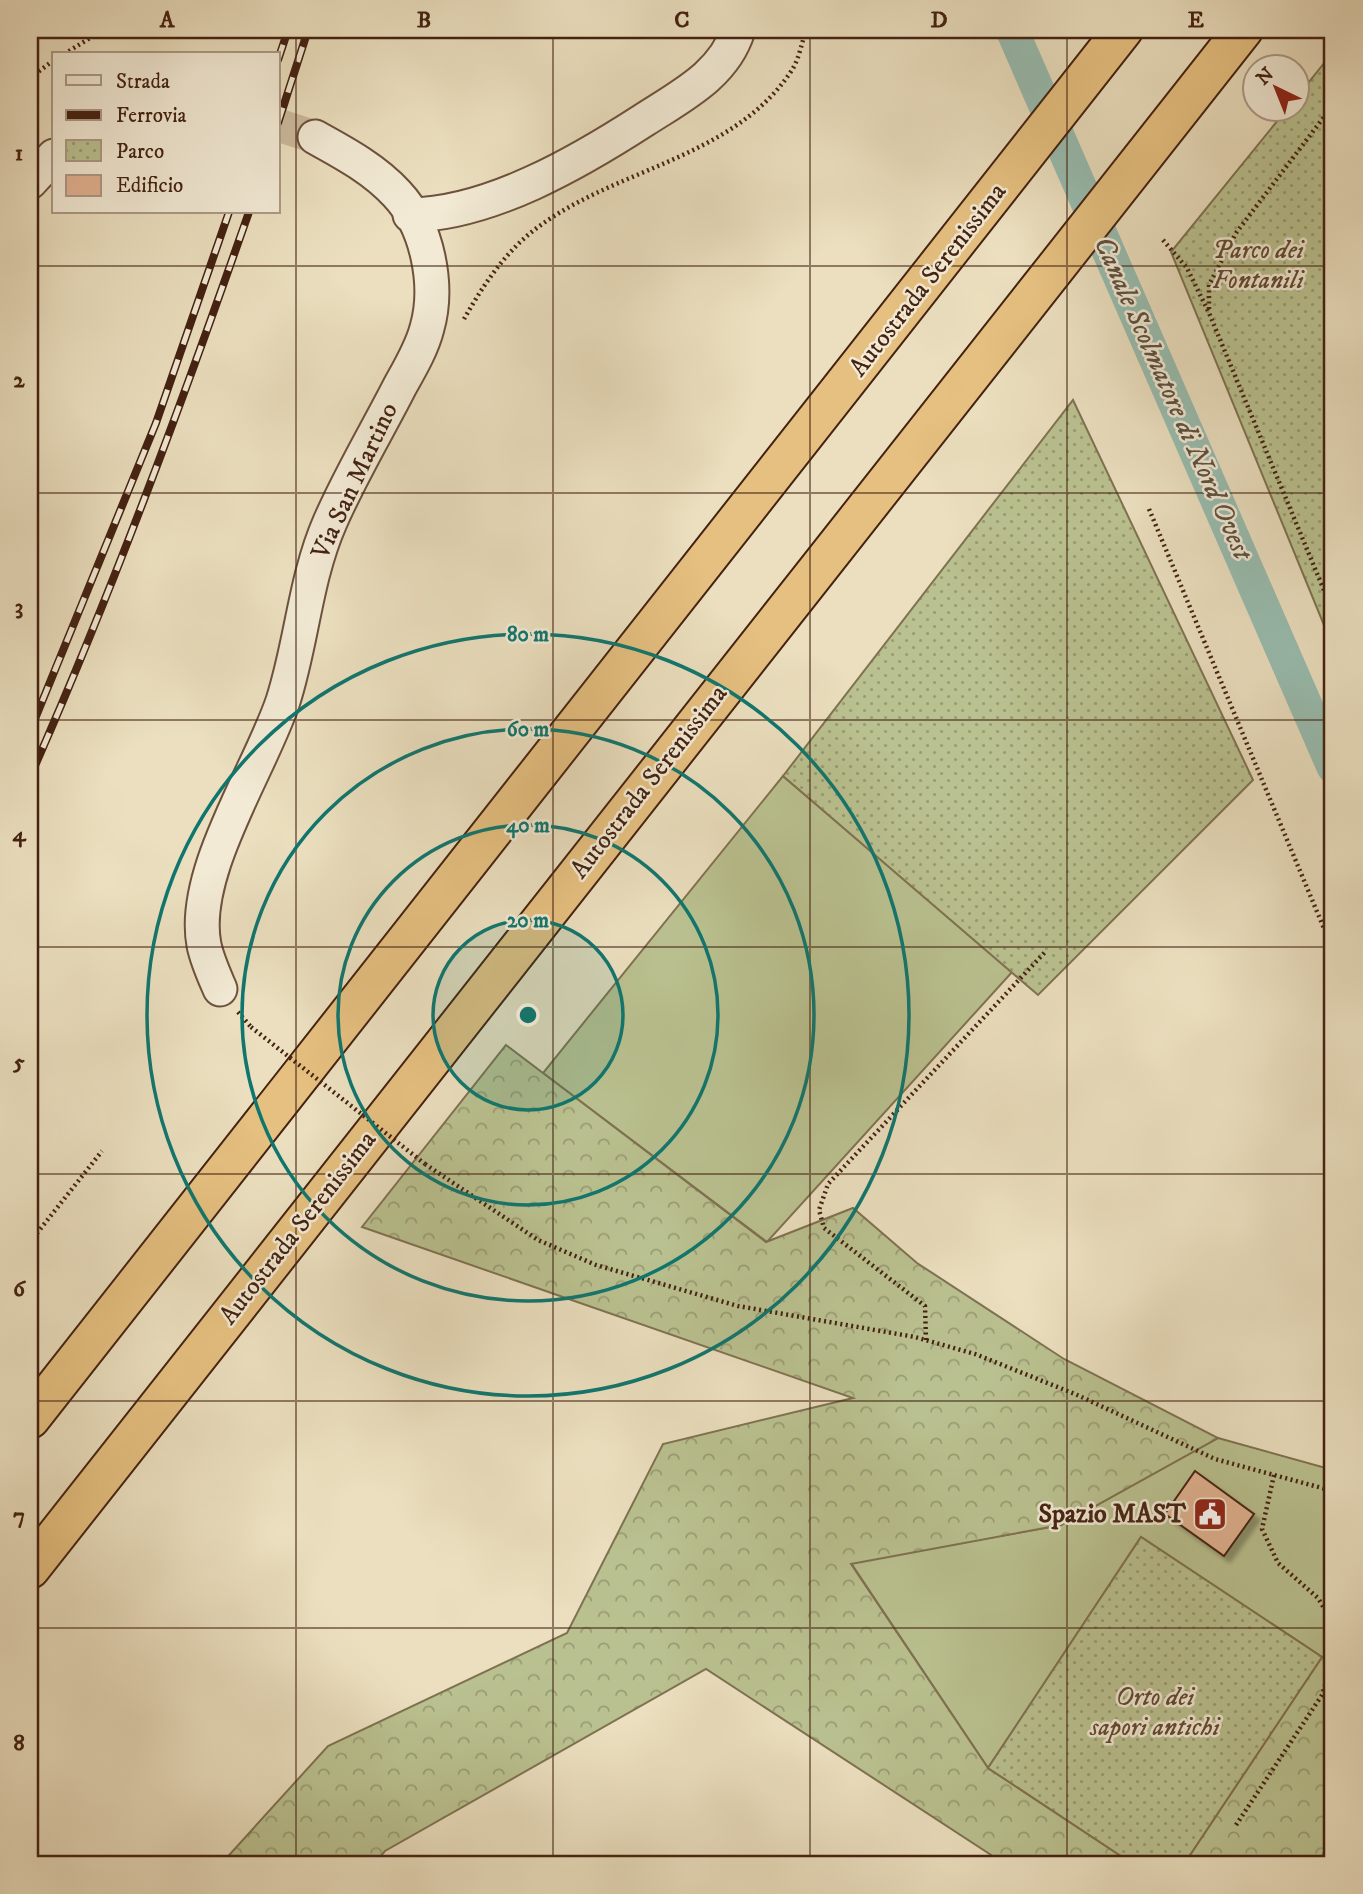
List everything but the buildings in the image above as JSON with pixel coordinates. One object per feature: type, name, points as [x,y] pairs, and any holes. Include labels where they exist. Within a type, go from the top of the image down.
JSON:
[{"type":"highway","name":"Autostrada Serenissima","points":[[30,1419],[1123,30]]},
{"type":"highway","name":"Autostrada Serenissima","points":[[30,1569],[1243,30]]},
{"type":"lane","points":[[410,215],[434,215],[498,195],[545,179],[589,156],[704,82],[720,63],[738,30]]},
{"type":"lane","name":"Via San Martino","points":[[220,989],[204,944],[202,919],[220,841],[243,798],[282,702],[313,571],[330,521],[427,331],[433,305],[430,273],[420,232],[398,195],[358,160],[315,138]]},
{"type":"lane","points":[[30,182],[52,158]]},
{"type":"lane","points":[[30,1580],[74,1513]]},
{"type":"path","points":[[67,52],[103,30]]},
{"type":"path","points":[[459,328],[485,282],[527,235],[587,196],[692,150],[751,116],[793,69],[806,30]]},
{"type":"path","points":[[30,78],[52,62]]},
{"type":"path","points":[[1209,313],[1209,285],[1217,264],[1263,195],[1333,105]]},
{"type":"path","points":[[1163,240],[1187,268],[1209,313],[1333,612]]},
{"type":"path","points":[[1149,509],[1333,950]]},
{"type":"path","points":[[926,1340],[925,1307],[824,1228],[819,1210],[828,1184],[1046,951]]},
{"type":"path","points":[[251,1027],[425,1164],[538,1240],[596,1265],[738,1306],[926,1340],[975,1354],[1075,1394],[1215,1459],[1333,1491]]},
{"type":"path","points":[[30,1242],[102,1151]]},
{"type":"path","points":[[1274,1475],[1262,1529],[1278,1563],[1318,1598],[1333,1623]]},
{"type":"path","points":[[1236,1825],[1322,1695],[1333,1659]]},
{"type":"green space","name":"Parco dei Fontanili","points":[[1333,52],[1333,647],[1171,252],[1276,122],[1310,122],[1310,81]]},
{"type":"green space","points":[[1073,400],[1253,780],[1038,995],[783,776]]},
{"type":"green space","points":[[783,776],[1013,971],[767,1242],[543,1073]]},
{"type":"green space","points":[[506,1045],[766,1242],[853,1208],[917,1263],[1064,1359],[1218,1438],[1061,1525],[851,1564],[988,1768],[1133,1864],[1005,1864],[706,1669],[385,1851],[374,1864],[221,1864],[328,1746],[567,1633],[663,1444],[853,1398],[362,1227]]},
{"type":"green space","points":[[1218,1438],[1333,1470],[1333,1656],[1322,1657],[1141,1537],[988,1768],[851,1563],[1061,1525]]},
{"type":"green space","name":"Orto dei sapori antichi","points":[[1141,1537],[1322,1657],[1184,1864],[1133,1864],[988,1768]]},
{"type":"green space","points":[[1333,1656],[1333,1835],[1318,1864],[1184,1864],[1322,1657]]},
{"type":"waterway","name":"Canale Scolmatore di Nord Ovest","points":[[1012,30],[1333,767]]},
{"type":"tunnel","points":[[280,126],[315,137]]},
{"type":"railway","points":[[280,54],[288,30]]},
{"type":"railway","points":[[280,117],[308,30]]},
{"type":"railway","points":[[30,731],[156,423],[228,214]]},
{"type":"railway","points":[[30,777],[145,497],[248,214]]},
{"type":"place","name":"Spazio MAST","points":[[1210,1514]]}]
